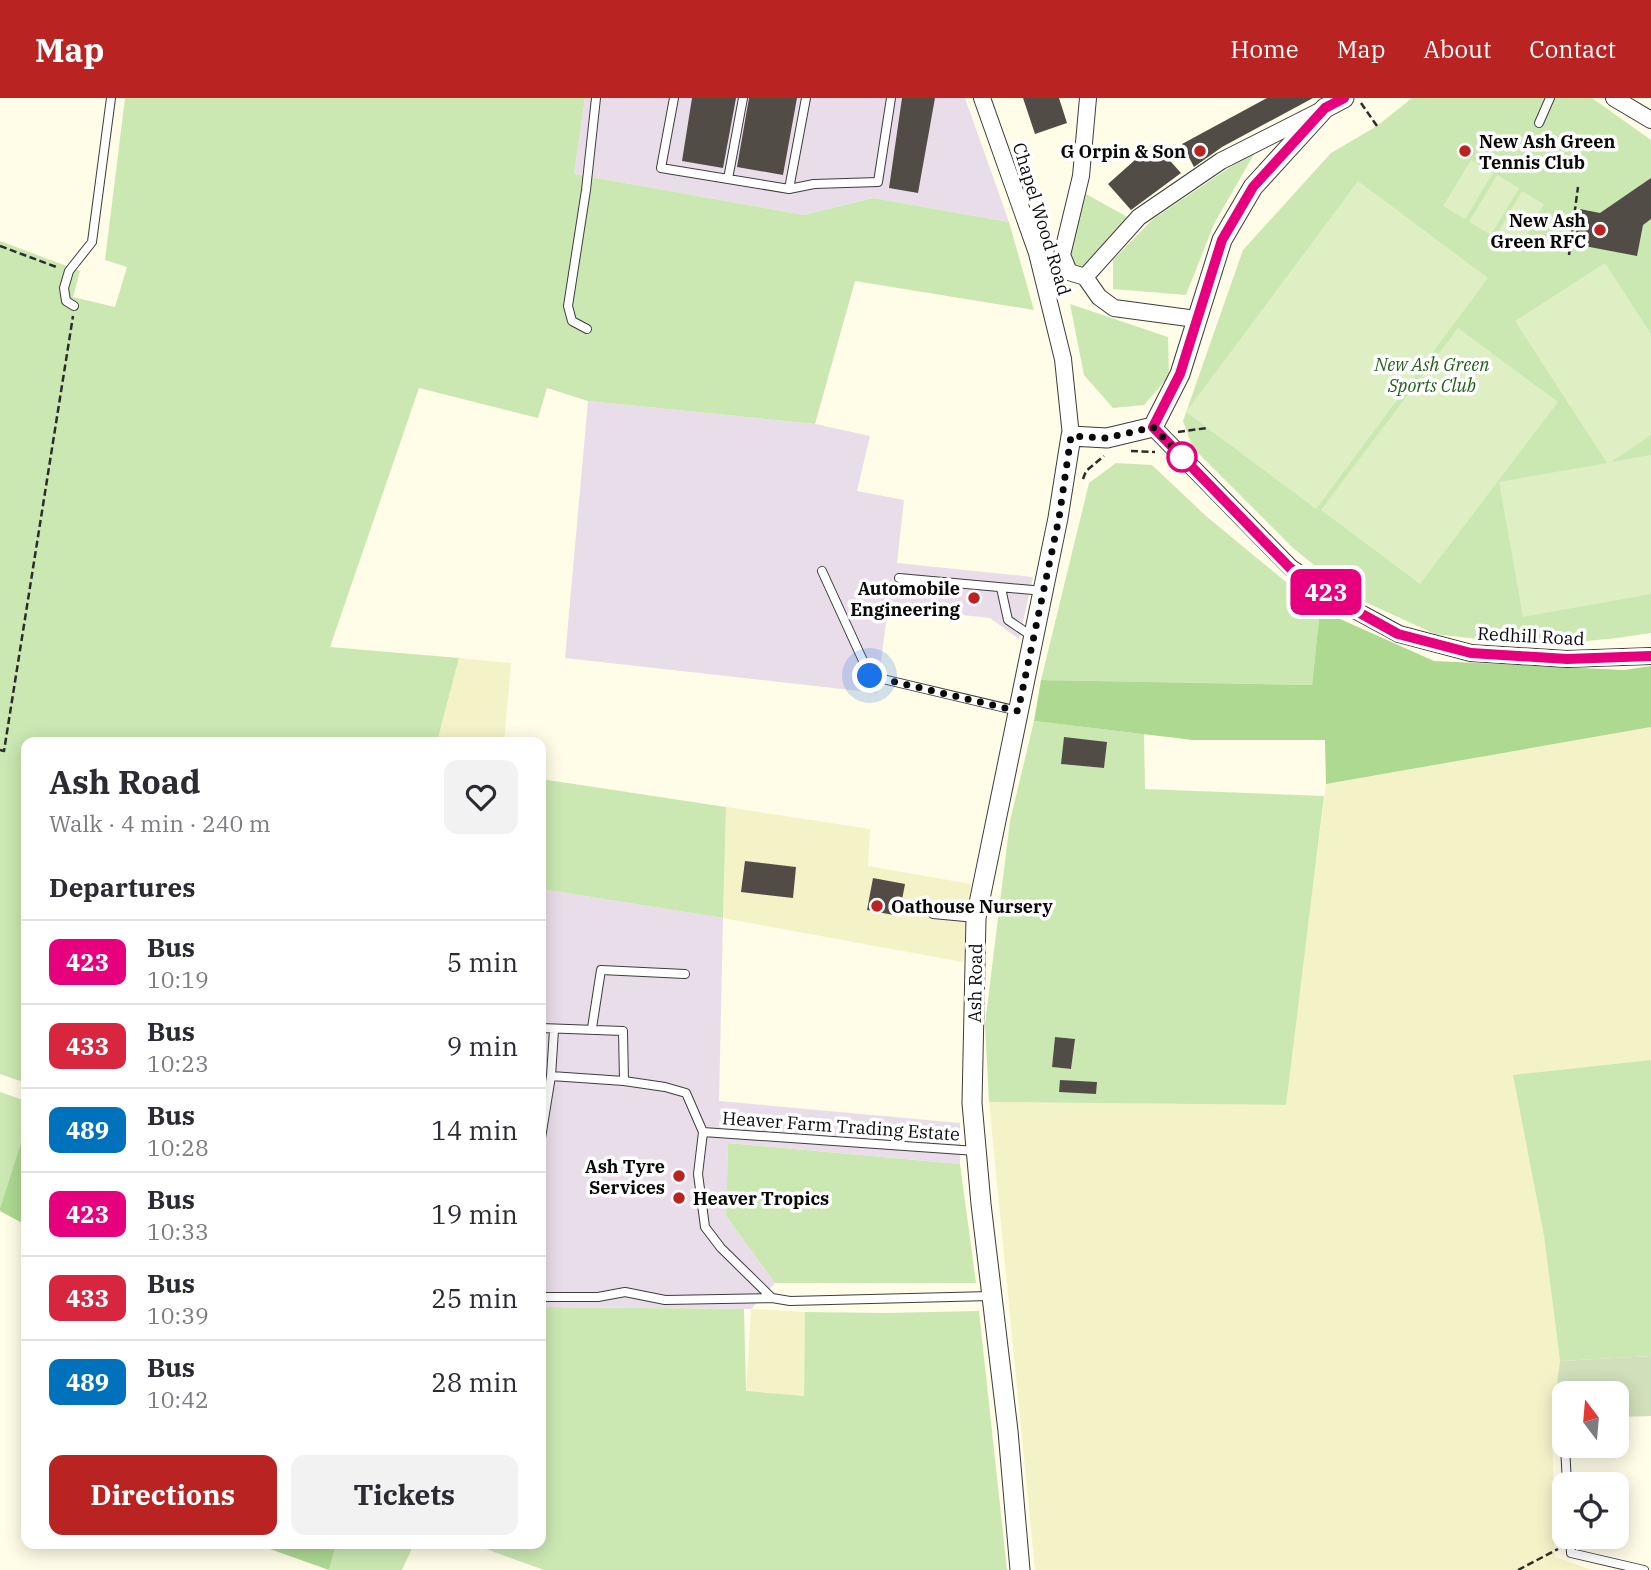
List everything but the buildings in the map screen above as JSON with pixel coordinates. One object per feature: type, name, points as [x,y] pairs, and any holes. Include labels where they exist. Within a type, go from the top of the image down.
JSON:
[{"type":"street","name":"Chapel Wood Road","points":[[982,98],[1037,253],[1063,359],[1071,436]]},
{"type":"street","points":[[1088,98],[1081,176],[1062,255],[1069,272],[1085,277],[1099,297],[1114,308],[1196,319]]},
{"type":"street","points":[[1085,277],[1139,217],[1149,210],[1220,161],[1344,98]]},
{"type":"street","points":[[1626,101],[1651,120]]},
{"type":"street","points":[[1071,436],[1107,438],[1157,431],[1180,374],[1222,240],[1253,187],[1325,108]]},
{"type":"street","name":"Redhill Road","points":[[1157,431],[1290,568],[1340,602],[1398,634],[1471,653],[1567,659],[1651,656]]},
{"type":"street","name":"Ash Road","points":[[1020,1570],[972,1103],[976,918],[1059,518],[1071,436]]},
{"type":"lane","points":[[74,306],[66,301],[64,288],[69,271],[92,242],[111,98]]},
{"type":"lane","points":[[587,329],[572,321],[569,306],[596,98]]},
{"type":"lane","points":[[674,98],[661,168],[789,189],[814,184],[878,182],[891,98]]},
{"type":"lane","points":[[728,179],[743,98]]},
{"type":"lane","points":[[789,189],[806,98]]},
{"type":"lane","points":[[1539,123],[1550,98]]},
{"type":"lane","points":[[822,571],[870,676],[1018,711]]},
{"type":"lane","points":[[899,578],[1044,591]]},
{"type":"lane","points":[[1001,588],[1008,620],[1033,637]]},
{"type":"lane","points":[[933,915],[976,918]]},
{"type":"lane","points":[[592,1028],[601,970],[685,974]]},
{"type":"lane","points":[[546,1029],[624,1031],[624,1082]]},
{"type":"lane","points":[[546,1107],[554,1030]]},
{"type":"lane","points":[[551,1076],[664,1087],[686,1093],[703,1132],[698,1174],[705,1227],[721,1248],[772,1298]]},
{"type":"lane","name":"Heaver Farm Trading Estate","points":[[703,1132],[976,1151]]},
{"type":"lane","points":[[546,1297],[598,1297],[625,1292],[676,1300],[772,1298],[790,1301],[991,1296]]},
{"type":"lane","points":[[1571,1549],[1571,1553],[1643,1570]]},
{"type":"path","points":[[1358,98],[1377,127]]},
{"type":"path","points":[[1569,255],[1578,187]]},
{"type":"path","points":[[0,246],[69,271]]},
{"type":"path","points":[[0,750],[4,751],[74,306]]},
{"type":"path","points":[[1157,431],[1207,428]]},
{"type":"path","points":[[1082,480],[1086,471],[1102,456],[1115,452]]},
{"type":"path","points":[[1127,452],[1157,452]]},
{"type":"path","points":[[1518,1570],[1559,1549],[1571,1553]]},
{"type":"shaded area","points":[[585,98],[965,98],[1009,222],[873,198],[804,215],[574,174]]},
{"type":"shaded area","points":[[588,401],[815,424],[870,436],[857,491],[904,500],[897,563],[1033,577],[1019,639],[990,618],[888,607],[877,693],[565,658]]},
{"type":"shaded area","points":[[546,890],[723,918],[719,1101],[960,1123],[960,1164],[728,1143],[726,1216],[775,1283],[751,1309],[546,1307]]},
{"type":"green space","points":[[125,98],[585,98],[574,174],[804,215],[873,198],[1009,222],[1034,310],[855,281],[815,424],[588,401],[547,388],[538,418],[419,388],[330,647],[459,658],[438,737],[21,737],[21,1081],[0,1074],[0,241],[80,271],[73,297],[115,307],[127,267],[105,260]]},
{"type":"green space","name":"New Ash Green Sports Club","points":[[1412,98],[1592,98],[1651,140],[1651,633],[1536,646],[1435,634],[1354,597],[1293,548],[1193,448],[1183,421],[1243,250],[1331,153],[1377,126]]},
{"type":"green space","points":[[1257,149],[1214,224],[1186,295],[1113,289],[1113,260],[1153,219]]},
{"type":"green space","points":[[1471,160],[1493,173],[1465,219],[1443,206]]},
{"type":"green space","points":[[1497,175],[1519,188],[1491,235],[1469,222]]},
{"type":"green space","points":[[1358,181],[1488,278],[1316,509],[1186,412]]},
{"type":"green space","points":[[1522,191],[1544,204],[1518,250],[1495,237]]},
{"type":"green space","points":[[1086,194],[1131,219],[1081,268],[1071,264],[1066,254]]},
{"type":"green space","points":[[1605,263],[1651,334],[1651,435],[1611,462],[1651,455],[1651,594],[1523,617],[1499,482],[1607,463],[1515,321]]},
{"type":"green space","points":[[1070,304],[1168,337],[1169,376],[1144,405],[1113,408],[1084,375]]},
{"type":"green space","points":[[1458,328],[1558,402],[1420,584],[1321,510]]},
{"type":"green space","points":[[1116,463],[1152,465],[1206,516],[1320,610],[1312,685],[1041,680],[1089,483]]},
{"type":"green space","points":[[1320,610],[1434,661],[1624,670],[1651,666],[1651,727],[1326,784],[1325,740],[1193,740],[1034,721],[1041,680],[1312,685]]},
{"type":"green space","points":[[459,658],[511,663],[504,737],[438,737]]},
{"type":"green space","points":[[1034,721],[1144,734],[1145,789],[1324,796],[1286,1105],[989,1102],[985,1024],[1010,821]],"holes":[[[1106,742],[1104,768],[1061,764]],[[1055,1037],[1074,1039],[1071,1069],[1052,1067]]]},
{"type":"green space","points":[[1651,727],[1651,1060],[1514,1075],[1544,1236],[1560,1361],[1557,1381],[1552,1381],[1552,1549],[1555,1549],[1555,1557],[1592,1570],[1035,1570],[989,1102],[1285,1105],[1326,784]]},
{"type":"green space","points":[[546,780],[726,807],[723,918],[546,890]]},
{"type":"green space","points":[[726,807],[870,829],[868,866],[971,884],[963,962],[723,918]]},
{"type":"green space","points":[[1651,1060],[1651,1356],[1560,1361],[1544,1236],[1513,1075]]},
{"type":"green space","points":[[0,1092],[21,1099],[21,1143],[0,1208]]},
{"type":"green space","points":[[21,1143],[21,1222],[0,1211]]},
{"type":"green space","points":[[728,1143],[960,1164],[976,1283],[775,1283],[726,1216]]},
{"type":"green space","points":[[546,1307],[744,1309],[746,1391],[804,1396],[805,1312],[979,1311],[1007,1570],[544,1570],[486,1549],[546,1549]]},
{"type":"green space","points":[[751,1309],[805,1312],[804,1396],[746,1392]]},
{"type":"green space","points":[[1651,1356],[1651,1416],[1629,1417],[1629,1381],[1557,1381],[1560,1361]]},
{"type":"green space","points":[[270,1549],[335,1549],[329,1570]]},
{"type":"green space","points":[[335,1549],[412,1549],[402,1570],[329,1570]]},
{"type":"bus line","name":"423","points":[[1344,98],[1325,108],[1289,145],[1253,187],[1222,240],[1180,374],[1153,427],[1290,568],[1340,602],[1398,634],[1471,653],[1567,659],[1651,656]]},
{"type":"place","name":"G Orpin & Son","points":[[1200,151]]},
{"type":"place","name":"New Ash Green Tennis Club","points":[[1465,151]]},
{"type":"place","name":"New Ash Green RFC","points":[[1600,230]]},
{"type":"place","name":"Automobile Engineering","points":[[974,598]]},
{"type":"place","name":"Oathouse Nursery","points":[[877,906]]},
{"type":"place","name":"Ash Tyre Services","points":[[679,1176]]},
{"type":"place","name":"Heaver Tropics","points":[[679,1198]]},
{"type":"route","points":[[870,676],[1018,711],[1059,518],[1071,436],[1107,438],[1153,427],[1182,457]]}]
